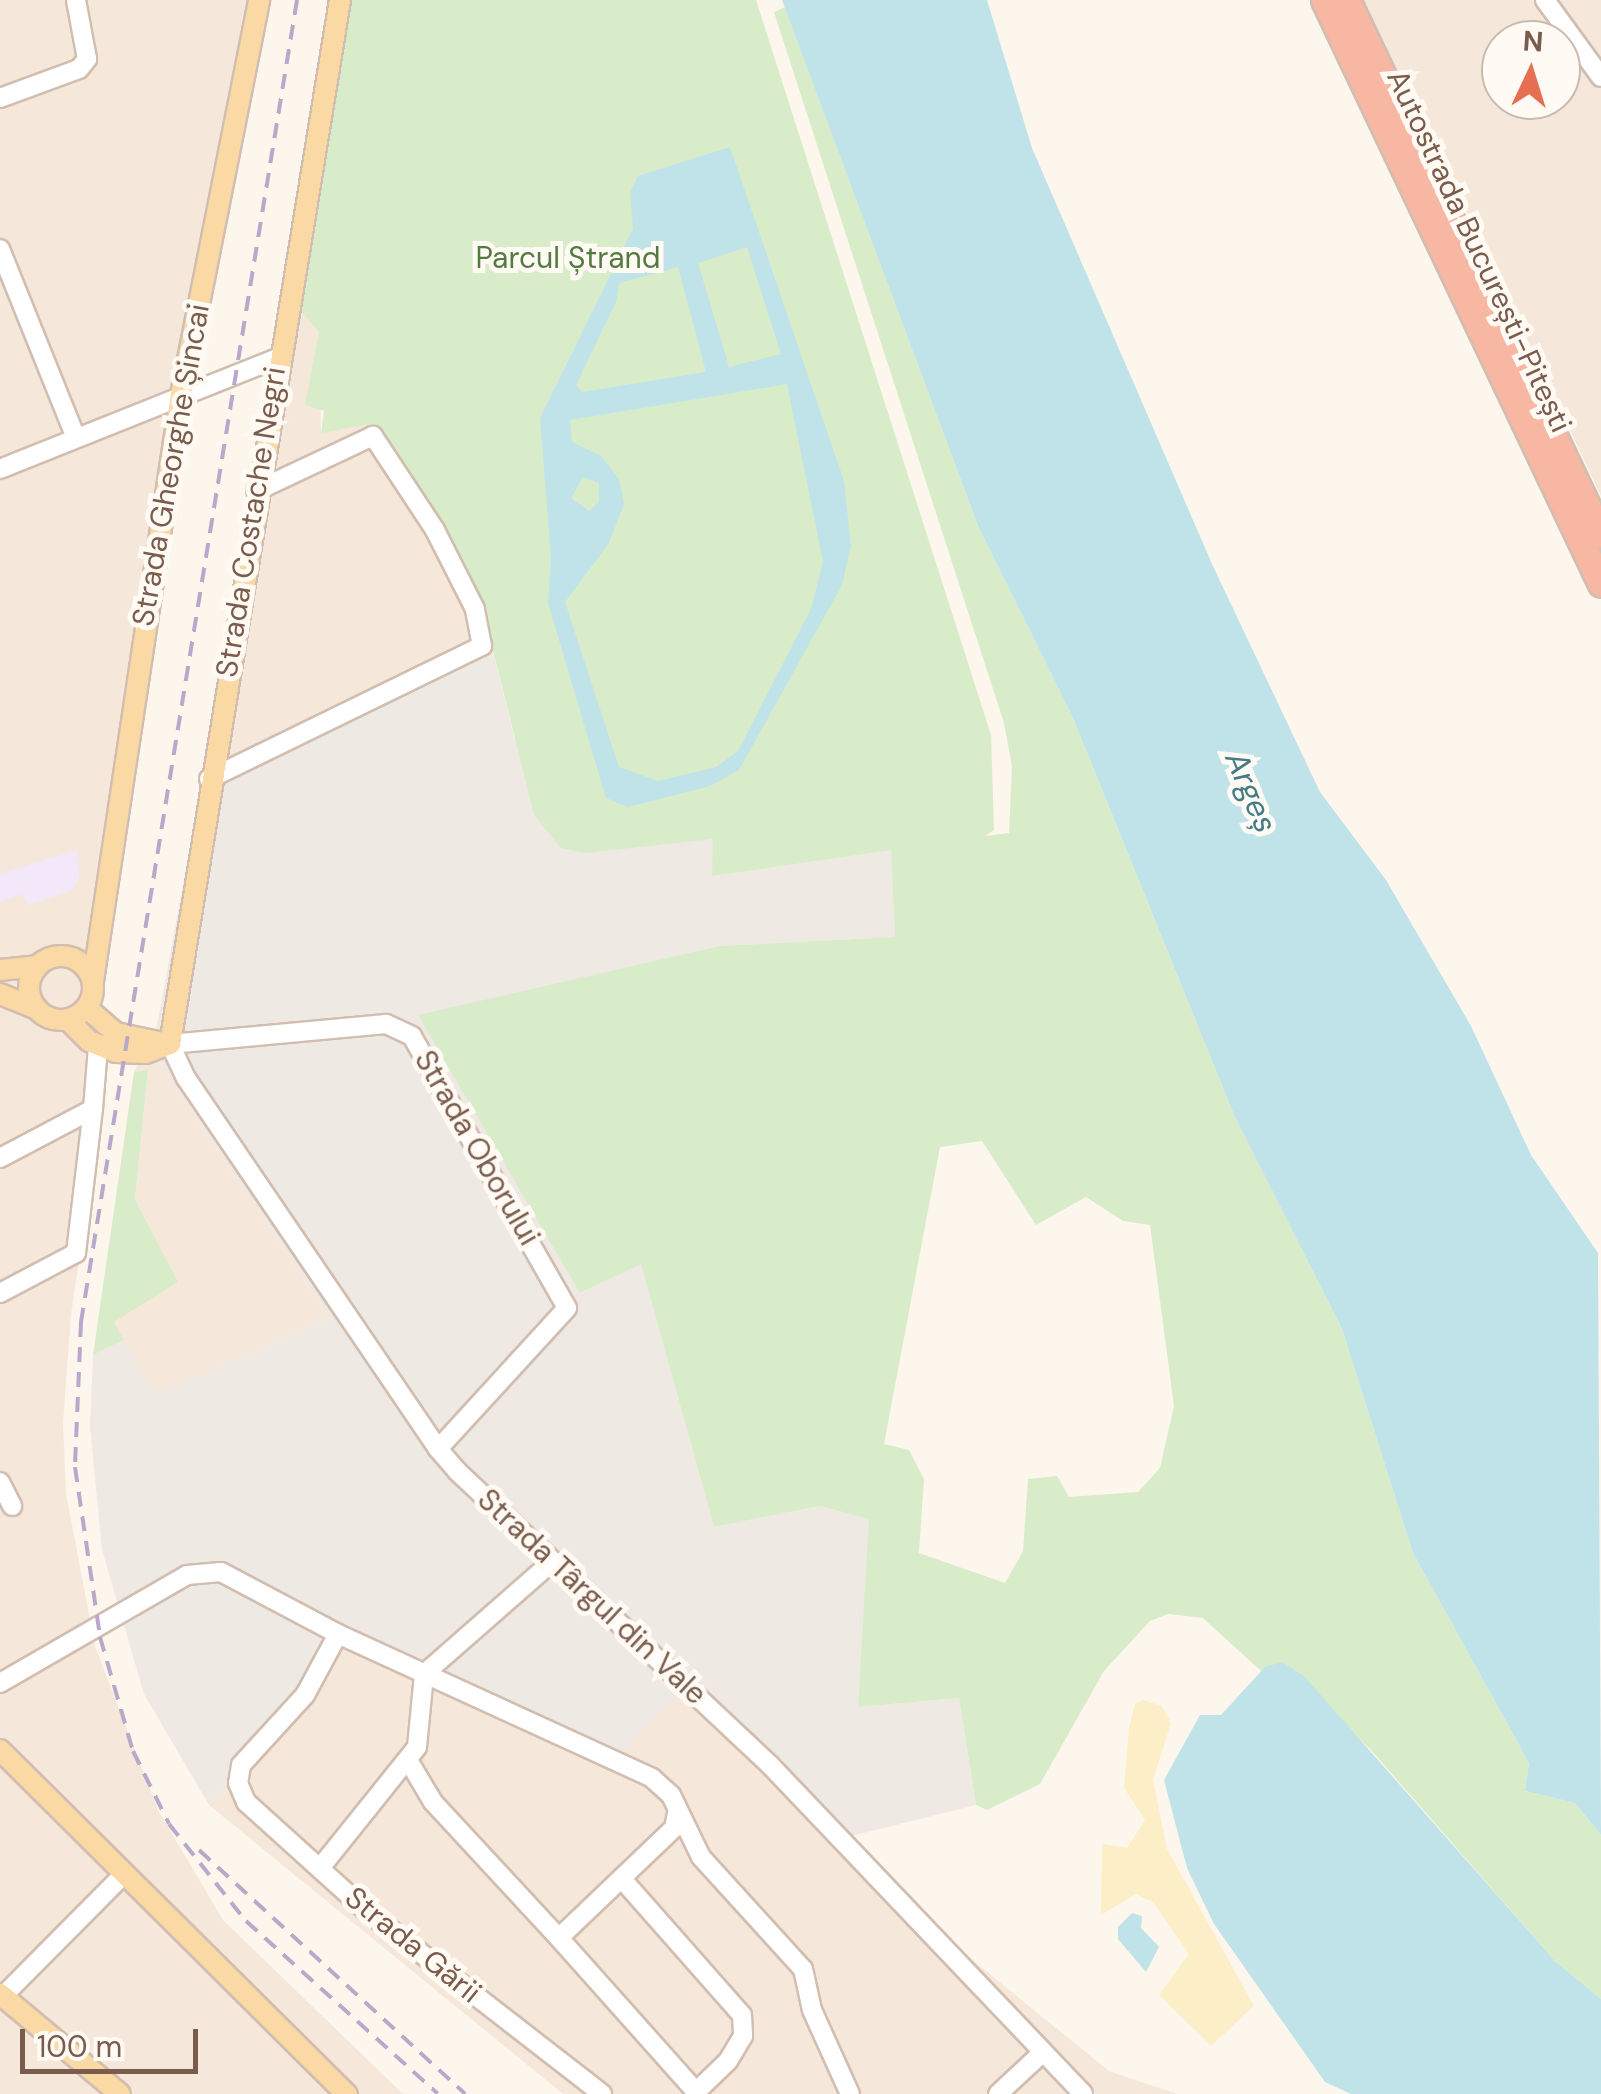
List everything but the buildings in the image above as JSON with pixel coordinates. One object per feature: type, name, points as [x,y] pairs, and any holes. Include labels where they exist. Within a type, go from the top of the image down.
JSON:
[{"type":"highway","name":"Autostrada București-Pitești","points":[[1324,0],[1601,584]]},
{"type":"highway","name":"Autostrada București-Pitești","points":[[1347,0],[1601,535]]},
{"type":"main road","name":"Strada Gheorghe Șincai","points":[[93,981],[182,395],[259,0]]},
{"type":"main road","name":"Strada Costache Negri","points":[[170,1044],[209,779],[340,0]]},
{"type":"main road","points":[[73,958],[100,932]]},
{"type":"main road","points":[[0,970],[37,966],[54,956],[73,958],[93,981],[87,1008],[68,1020]]},
{"type":"main road","points":[[36,1009],[29,983],[37,966]]},
{"type":"main road","points":[[0,994],[68,1020],[98,1046],[136,1054],[170,1044]]},
{"type":"main road","points":[[87,1008],[116,1033],[170,1044]]},
{"type":"main road","points":[[0,1750],[347,2094]]},
{"type":"main road","points":[[2,1995],[120,2094]]},
{"type":"street","points":[[0,98],[79,69],[88,59],[76,0]]},
{"type":"street","points":[[1545,0],[1601,77]]},
{"type":"street","points":[[0,248],[75,436]]},
{"type":"street","points":[[0,469],[278,358]]},
{"type":"street","points":[[209,779],[482,646],[474,609],[434,530],[372,436],[256,492]]},
{"type":"street","name":"Strada Oborului","points":[[170,1044],[386,1024],[412,1036],[567,1308],[438,1449]]},
{"type":"street","name":"Strada Târgul din Vale","points":[[170,1044],[186,1078],[438,1449],[552,1562],[770,1764],[1081,2094]]},
{"type":"street","points":[[0,1294],[76,1253],[98,1046]]},
{"type":"street","points":[[0,1158],[93,1109]]},
{"type":"street","points":[[0,1482],[12,1506]]},
{"type":"street","points":[[320,1868],[408,1760],[422,1728],[424,1674],[552,1562]]},
{"type":"street","points":[[0,1682],[187,1575],[221,1572],[338,1634],[652,1778],[678,1812],[701,1856],[802,1969],[816,2020],[850,2094]]},
{"type":"street","name":"Strada Gării","points":[[338,1634],[305,1695],[242,1764],[238,1783],[246,1802],[320,1868],[602,2094]]},
{"type":"street","points":[[408,1760],[434,1802],[697,2093],[728,2061],[743,2036],[742,2015],[622,1879]]},
{"type":"street","points":[[559,1938],[674,1828],[678,1812]]},
{"type":"street","points":[[2,1995],[124,1874]]},
{"type":"street","points":[[998,2094],[1042,2053]]},
{"type":"shaded area","points":[[0,0],[268,0],[189,403],[101,1004],[107,1071],[71,1315],[63,1424],[66,1493],[95,1646],[158,1810],[223,1920],[403,2094],[0,2094]]},
{"type":"shaded area","points":[[330,0],[348,0],[300,309],[319,332],[321,431],[371,423],[423,489],[482,606],[494,655],[202,783]]},
{"type":"shaded area","points":[[1363,0],[1601,0],[1601,496],[1494,268]]},
{"type":"shaded area","points":[[494,655],[515,741],[677,842],[713,839],[713,875],[891,849],[895,937],[720,946],[581,1293],[641,1263],[714,1527],[820,1506],[870,1519],[858,1707],[959,1698],[976,1805],[827,1842],[681,1692],[622,1752],[344,1629],[209,1805],[144,1694],[102,1550],[90,1426],[93,1355],[124,1340],[155,1394],[330,1318],[163,1069],[157,1025],[202,783]]},
{"type":"shaded area","points":[[77,850],[79,877],[71,891],[28,905],[22,894],[0,902],[0,874]]},
{"type":"shaded area","points":[[157,1025],[163,1069],[330,1318],[155,1395],[113,1322],[178,1282],[135,1199],[148,1071],[134,1072]]},
{"type":"shaded area","points":[[344,1629],[681,1692],[827,1842],[1109,2071],[1177,2094],[563,2094],[209,1805]]},
{"type":"green space","name":"Parcul Ștrand","points":[[348,0],[756,0],[991,735],[994,830],[985,836],[1009,833],[1012,766],[1004,723],[774,12],[785,7],[978,526],[1073,718],[1234,1115],[1342,1329],[1413,1553],[1529,1763],[1525,1791],[1575,1803],[1601,1835],[1601,1999],[1555,1961],[1372,1751],[1282,1662],[1261,1671],[1203,1618],[1168,1614],[1150,1621],[1104,1671],[1040,1784],[987,1810],[976,1805],[959,1698],[858,1707],[869,1519],[820,1506],[714,1527],[641,1264],[580,1293],[418,1015],[720,946],[895,937],[891,850],[712,876],[713,839],[585,853],[561,848],[534,815],[482,606],[444,524],[371,424],[321,433],[324,411],[305,405],[319,332],[300,310]],"holes":[[[982,1141],[1036,1225],[1086,1197],[1123,1221],[1150,1225],[1174,1406],[1160,1468],[1138,1492],[1069,1497],[1057,1476],[1028,1479],[1023,1551],[1005,1583],[919,1553],[924,1479],[909,1450],[884,1444],[940,1147]]]},
{"type":"green space","points":[[148,1070],[135,1199],[178,1282],[114,1322],[124,1340],[93,1355],[134,1072]]},
{"type":"sand","points":[[1143,1700],[1162,1706],[1171,1723],[1153,1780],[1167,1849],[1254,2006],[1211,2046],[1159,1995],[1189,1954],[1153,1902],[1136,1894],[1101,1915],[1102,1844],[1127,1848],[1145,1820],[1124,1788],[1129,1728],[1135,1704]]},
{"type":"water","name":"Argeș","points":[[782,0],[987,0],[1032,148],[1212,564],[1320,792],[1386,880],[1471,1026],[1531,1155],[1598,1253],[1601,1835],[1575,1803],[1525,1791],[1529,1763],[1413,1553],[1342,1329],[1234,1115],[1073,718],[978,526]]},
{"type":"water","points":[[730,147],[844,481],[851,546],[842,585],[739,770],[710,786],[628,807],[606,798],[548,603],[551,558],[540,418],[633,229],[630,192],[638,176]],"holes":[[[747,247],[781,354],[729,367],[698,263]],[[678,267],[706,372],[582,392],[576,385],[617,300],[619,283]],[[787,384],[823,562],[811,609],[738,751],[716,767],[658,781],[619,767],[565,602],[609,543],[624,504],[619,479],[601,456],[572,442],[570,420]],[[583,477],[599,483],[599,502],[589,511],[571,498]]]},
{"type":"water","points":[[1282,1662],[1304,1676],[1555,1961],[1601,1999],[1601,2094],[1351,2094],[1325,2082],[1214,1924],[1187,1868],[1164,1780],[1200,1715],[1221,1715],[1265,1667]]},
{"type":"water","points":[[1132,1913],[1142,1916],[1141,1928],[1159,1947],[1146,1972],[1118,1939],[1118,1927]]},
{"type":"railway","points":[[297,0],[81,1322],[75,1467],[100,1637],[133,1751],[169,1824],[246,1921],[438,2094]]},
{"type":"railway","points":[[199,1850],[465,2094]]}]
